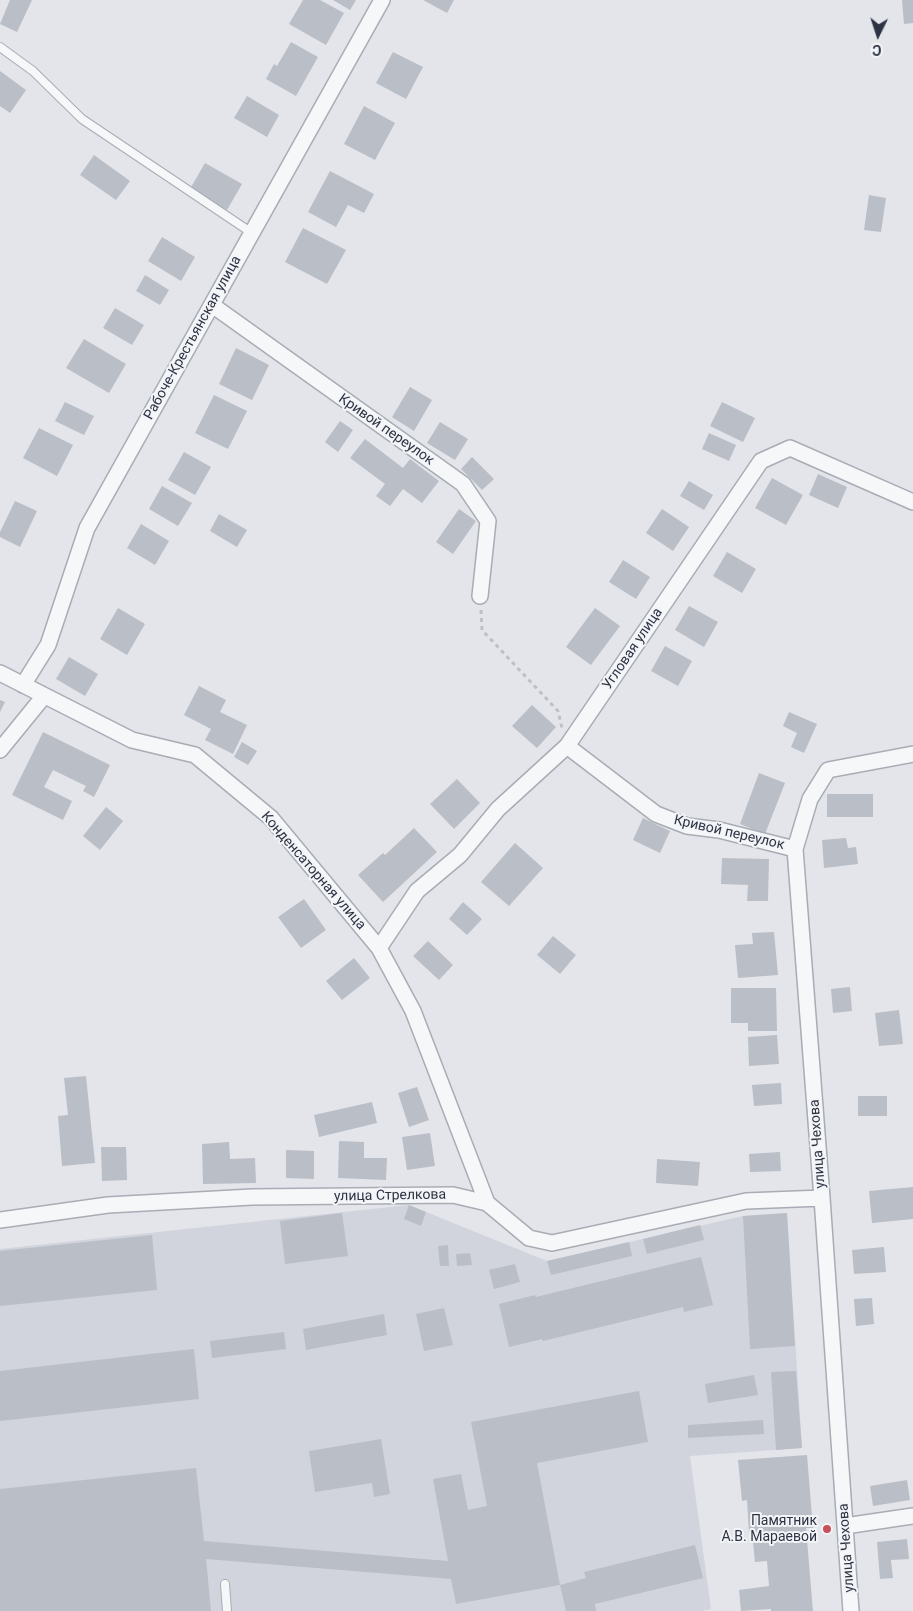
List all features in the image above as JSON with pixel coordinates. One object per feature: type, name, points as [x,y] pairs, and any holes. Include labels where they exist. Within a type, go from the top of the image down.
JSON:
[{"type":"street","name":"Рабоче-Крестьянская улица","points":[[24,685],[48,645],[87,528],[382,0]]},
{"type":"street","name":"Кривой переулок","points":[[212,305],[463,484],[488,521],[480,596]]},
{"type":"street","name":"Угловая улица","points":[[379,948],[417,891],[460,855],[498,809],[567,746],[760,461],[790,448],[913,502]]},
{"type":"street","name":"Конденсаторная улица","points":[[0,673],[132,740],[195,755],[271,818],[379,948],[413,1011],[487,1203]]},
{"type":"street","points":[[0,750],[44,696]]},
{"type":"street","name":"Кривой переулок","points":[[567,746],[656,814],[687,826],[719,830],[795,849]]},
{"type":"street","name":"улица Чехова","points":[[851,1611],[795,849],[810,799],[828,770],[913,754]]},
{"type":"street","name":"улица Стрелкова","points":[[0,1220],[108,1205],[252,1197],[453,1195],[487,1203],[529,1238],[552,1243],[746,1201],[822,1198]]},
{"type":"street","points":[[845,1526],[913,1516]]},
{"type":"lane","points":[[0,47],[34,71],[82,119],[252,233]]},
{"type":"lane","points":[[225,1584],[227,1611]]},
{"type":"path","points":[[480,596],[482,630],[558,711],[567,746]]},
{"type":"shaded area","points":[[409,1205],[547,1261],[743,1216],[787,1213],[802,1448],[690,1456],[711,1609],[701,1611],[0,1611],[0,1249]]},
{"type":"building","points":[[10,0],[32,0],[17,32],[0,24]]},
{"type":"building","points":[[303,0],[320,0],[344,13],[326,45],[289,24]]},
{"type":"building","points":[[333,0],[356,0],[350,10]]},
{"type":"building","points":[[423,0],[454,0],[447,13]]},
{"type":"building","points":[[902,0],[913,0],[913,23],[904,24]]},
{"type":"building","points":[[291,42],[318,57],[296,96],[266,79],[274,64],[277,66]]},
{"type":"building","points":[[393,52],[423,67],[406,99],[376,83]]},
{"type":"building","points":[[0,71],[26,90],[10,113],[0,106]]},
{"type":"building","points":[[247,96],[279,115],[267,137],[234,118]]},
{"type":"building","points":[[364,106],[395,123],[375,160],[344,144]]},
{"type":"building","points":[[94,155],[130,181],[116,200],[80,175]]},
{"type":"building","points":[[205,163],[242,184],[227,210],[190,189]]},
{"type":"building","points":[[330,171],[374,194],[364,213],[348,205],[336,227],[308,212]]},
{"type":"building","points":[[869,195],[886,198],[881,232],[864,230]]},
{"type":"building","points":[[303,228],[346,250],[327,284],[285,262]]},
{"type":"building","points":[[162,237],[195,257],[181,281],[148,261]]},
{"type":"building","points":[[145,275],[169,290],[160,305],[136,291]]},
{"type":"building","points":[[115,308],[144,325],[132,345],[103,328]]},
{"type":"building","points":[[84,339],[126,364],[109,393],[66,368]]},
{"type":"building","points":[[236,348],[269,365],[252,400],[219,384]]},
{"type":"building","points":[[410,387],[432,400],[414,431],[392,417]]},
{"type":"building","points":[[214,395],[247,411],[228,449],[195,433]]},
{"type":"building","points":[[65,402],[94,416],[84,435],[55,421]]},
{"type":"building","points":[[722,402],[755,418],[743,442],[710,426]]},
{"type":"building","points":[[340,421],[353,430],[338,452],[325,442]]},
{"type":"building","points":[[440,422],[468,439],[455,460],[427,443]]},
{"type":"building","points":[[39,428],[73,445],[57,476],[23,458]]},
{"type":"building","points":[[709,433],[736,445],[729,461],[702,449]]},
{"type":"building","points":[[365,439],[403,468],[410,459],[439,481],[422,503],[403,489],[390,506],[376,496],[385,484],[350,458]]},
{"type":"building","points":[[184,452],[211,467],[195,495],[168,480]]},
{"type":"building","points":[[472,457],[494,479],[482,490],[461,469]]},
{"type":"building","points":[[818,474],[847,487],[838,508],[809,495]]},
{"type":"building","points":[[772,478],[803,495],[786,525],[755,508]]},
{"type":"building","points":[[689,481],[713,495],[704,510],[680,496]]},
{"type":"building","points":[[162,486],[192,503],[178,526],[149,509]]},
{"type":"building","points":[[15,501],[37,511],[20,547],[0,537],[0,532]]},
{"type":"building","points":[[459,509],[476,521],[453,554],[436,542]]},
{"type":"building","points":[[662,509],[689,527],[673,551],[646,533]]},
{"type":"building","points":[[219,514],[247,530],[237,547],[210,531]]},
{"type":"building","points":[[141,524],[169,541],[155,565],[127,548]]},
{"type":"building","points":[[727,552],[756,569],[742,593],[713,576]]},
{"type":"building","points":[[623,560],[650,577],[636,599],[609,582]]},
{"type":"building","points":[[689,606],[718,622],[704,647],[675,630]]},
{"type":"building","points":[[118,608],[145,624],[127,655],[100,639]]},
{"type":"building","points":[[595,608],[620,626],[591,665],[566,647]]},
{"type":"building","points":[[665,646],[692,661],[678,686],[651,671]]},
{"type":"building","points":[[69,657],[98,674],[85,696],[56,679]]},
{"type":"building","points":[[199,686],[226,700],[220,712],[247,725],[233,754],[205,740],[211,729],[184,715]]},
{"type":"building","points":[[0,700],[5,702],[0,712]]},
{"type":"building","points":[[532,705],[556,727],[537,748],[512,726]]},
{"type":"building","points":[[789,712],[817,724],[804,753],[791,747],[797,733],[783,726]]},
{"type":"building","points":[[43,732],[110,765],[94,797],[83,791],[86,786],[53,770],[44,787],[72,801],[63,820],[12,795]]},
{"type":"building","points":[[242,742],[257,751],[248,765],[234,757]]},
{"type":"building","points":[[759,773],[785,783],[765,834],[740,824]]},
{"type":"building","points":[[457,779],[480,803],[454,829],[430,804]]},
{"type":"building","points":[[827,794],[873,794],[873,817],[827,817]]},
{"type":"building","points":[[106,807],[123,821],[100,850],[83,836]]},
{"type":"building","points":[[643,818],[670,831],[660,853],[633,840]]},
{"type":"building","points":[[414,828],[437,852],[383,902],[358,875],[383,853],[385,855]]},
{"type":"building","points":[[846,838],[848,848],[856,847],[858,864],[824,868],[822,840]]},
{"type":"building","points":[[515,843],[543,868],[509,906],[481,882]]},
{"type":"building","points":[[722,858],[769,859],[768,901],[747,901],[748,885],[721,884]]},
{"type":"building","points":[[304,899],[326,930],[301,948],[278,917]]},
{"type":"building","points":[[463,902],[482,919],[467,935],[449,919]]},
{"type":"building","points":[[774,932],[778,975],[738,978],[735,945],[753,944],[752,933]]},
{"type":"building","points":[[553,936],[576,955],[560,974],[537,955]]},
{"type":"building","points":[[428,941],[453,965],[439,980],[413,956]]},
{"type":"building","points":[[354,958],[370,978],[342,1000],[326,981]]},
{"type":"building","points":[[850,987],[852,1011],[833,1013],[831,989]]},
{"type":"building","points":[[731,988],[776,988],[777,1031],[748,1031],[748,1023],[731,1023]]},
{"type":"building","points":[[899,1010],[903,1044],[879,1046],[875,1013]]},
{"type":"building","points":[[777,1035],[779,1064],[749,1066],[748,1037]]},
{"type":"building","points":[[86,1076],[95,1163],[62,1166],[58,1116],[68,1115],[64,1078]]},
{"type":"building","points":[[781,1083],[782,1104],[754,1106],[752,1085]]},
{"type":"building","points":[[417,1087],[429,1120],[409,1127],[398,1093]]},
{"type":"building","points":[[858,1096],[887,1096],[887,1116],[858,1116]]},
{"type":"building","points":[[372,1102],[377,1123],[319,1137],[314,1115]]},
{"type":"building","points":[[430,1133],[435,1166],[407,1170],[402,1137]]},
{"type":"building","points":[[339,1141],[364,1142],[364,1158],[387,1158],[386,1180],[338,1178]]},
{"type":"building","points":[[229,1142],[230,1159],[255,1158],[256,1183],[203,1184],[202,1144]]},
{"type":"building","points":[[101,1147],[126,1147],[127,1180],[102,1181]]},
{"type":"building","points":[[286,1150],[314,1151],[314,1179],[286,1178]]},
{"type":"building","points":[[780,1152],[781,1171],[750,1172],[749,1154]]},
{"type":"building","points":[[657,1159],[700,1162],[698,1186],[656,1183]]},
{"type":"building","points":[[913,1187],[913,1219],[872,1223],[869,1191]]},
{"type":"building","points":[[409,1205],[426,1212],[421,1226],[404,1219]]},
{"type":"building","points":[[342,1213],[348,1256],[285,1264],[280,1221]]},
{"type":"building","points":[[787,1213],[795,1346],[750,1349],[743,1216]]},
{"type":"building","points":[[700,1225],[704,1240],[647,1254],[643,1239]]},
{"type":"building","points":[[152,1235],[157,1290],[0,1306],[0,1251]]},
{"type":"building","points":[[629,1242],[632,1256],[551,1275],[547,1261]]},
{"type":"building","points":[[448,1245],[449,1266],[440,1266],[438,1246]]},
{"type":"building","points":[[884,1247],[886,1272],[854,1274],[852,1250]]},
{"type":"building","points":[[470,1253],[472,1265],[457,1266],[456,1254]]},
{"type":"building","points":[[701,1257],[713,1305],[684,1312],[683,1307],[543,1341],[542,1339],[509,1347],[499,1304],[535,1295],[536,1297]]},
{"type":"building","points":[[515,1264],[520,1282],[494,1289],[489,1270]]},
{"type":"building","points":[[872,1298],[874,1324],[856,1326],[854,1299]]},
{"type":"building","points":[[444,1308],[453,1345],[424,1351],[416,1314]]},
{"type":"building","points":[[384,1314],[387,1335],[306,1350],[303,1329]]},
{"type":"building","points":[[284,1332],[286,1349],[212,1358],[210,1341]]},
{"type":"building","points":[[194,1349],[199,1399],[0,1421],[0,1371]]},
{"type":"building","points":[[796,1371],[802,1448],[776,1450],[771,1372]]},
{"type":"building","points":[[754,1375],[758,1395],[708,1403],[705,1384]]},
{"type":"building","points":[[639,1391],[648,1442],[537,1463],[560,1585],[456,1604],[451,1579],[206,1559],[211,1611],[0,1611],[0,1489],[196,1468],[204,1541],[448,1561],[433,1479],[461,1474],[468,1510],[487,1506],[471,1422]]},
{"type":"building","points":[[763,1420],[764,1434],[688,1438],[688,1425]]},
{"type":"building","points":[[381,1439],[390,1494],[374,1497],[372,1483],[315,1492],[309,1451]]},
{"type":"building","points":[[807,1455],[813,1528],[806,1528],[813,1611],[771,1611],[771,1609],[741,1611],[739,1590],[769,1586],[767,1561],[755,1562],[752,1532],[749,1533],[747,1500],[742,1501],[738,1460]]},
{"type":"building","points":[[907,1480],[910,1500],[873,1506],[870,1486]]},
{"type":"building","points":[[907,1539],[909,1559],[891,1560],[893,1578],[880,1579],[877,1542]]},
{"type":"building","points":[[695,1545],[703,1578],[595,1604],[596,1611],[566,1611],[560,1585],[586,1578],[584,1572]]},
{"type":"place","name":"Памятник А.В. Мараевой","points":[[827,1529]]}]
